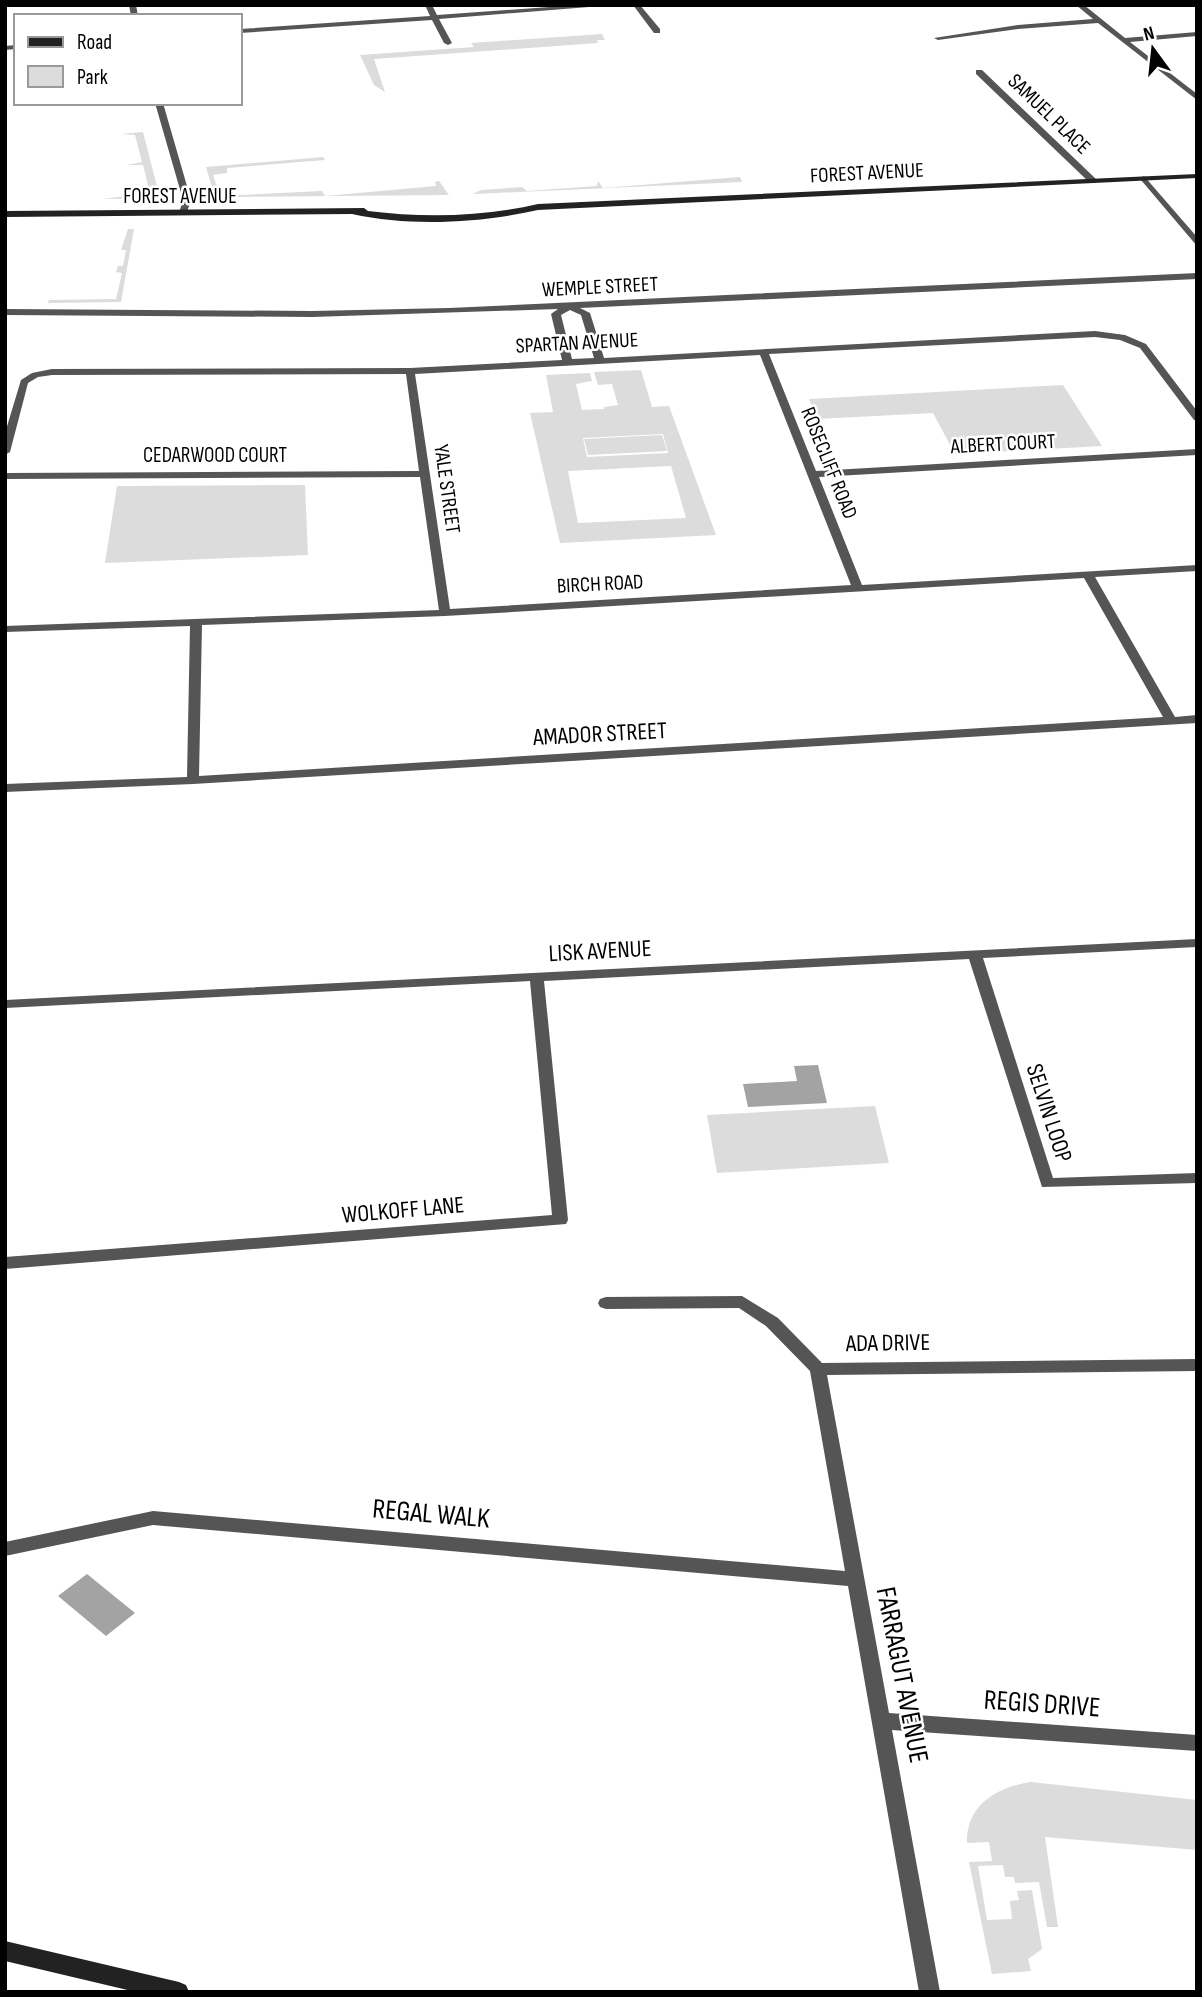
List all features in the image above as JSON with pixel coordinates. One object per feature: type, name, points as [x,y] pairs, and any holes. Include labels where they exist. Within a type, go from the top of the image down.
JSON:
[{"type":"main road","name":"FOREST AVENUE","points":[[355,212],[387,217],[518,213],[538,207],[1197,176]]},
{"type":"main road","name":"FOREST AVENUE","points":[[496,204],[520,203],[538,207]]},
{"type":"main road","name":"FOREST AVENUE","points":[[5,214],[355,212],[420,207]]},
{"type":"main road","points":[[5,1951],[179,1992]]},
{"type":"street","points":[[428,5],[448,43]]},
{"type":"street","points":[[242,31],[611,5]]},
{"type":"street","points":[[636,5],[657,31]]},
{"type":"street","points":[[1079,5],[1197,98]]},
{"type":"street","points":[[938,38],[1018,27],[1099,21]]},
{"type":"street","points":[[1124,40],[1197,34]]},
{"type":"street","name":"SAMUEL PLACE","points":[[979,72],[1093,181]]},
{"type":"street","points":[[160,105],[187,200],[183,213]]},
{"type":"street","points":[[1144,178],[1197,243]]},
{"type":"street","name":"WEMPLE STREET","points":[[5,312],[312,314],[569,306],[1197,276]]},
{"type":"street","points":[[568,363],[556,314],[569,306],[585,313],[600,361]]},
{"type":"street","name":"SPARTAN AVENUE","points":[[5,452],[23,382],[35,375],[52,372],[410,371],[1095,334],[1122,337],[1143,346],[1197,418]]},
{"type":"street","name":"ROSECLIFF ROAD","points":[[764,353],[858,588]]},
{"type":"street","name":"YALE STREET","points":[[410,371],[445,613]]},
{"type":"street","name":"ALBERT COURT","points":[[812,474],[1197,452]]},
{"type":"street","name":"CEDARWOOD COURT","points":[[5,476],[426,474]]},
{"type":"street","name":"BIRCH ROAD","points":[[5,629],[445,613],[1197,568]]},
{"type":"street","points":[[1088,575],[1171,721]]},
{"type":"street","points":[[193,780],[195,623]]},
{"type":"street","name":"AMADOR STREET","points":[[5,788],[193,780],[1197,719]]},
{"type":"street","name":"LISK AVENUE","points":[[5,1004],[1197,943]]},
{"type":"street","name":"SELVIN LOOP","points":[[975,955],[1047,1183],[1197,1178]]},
{"type":"street","name":"WOLKOFF LANE","points":[[5,1263],[561,1220],[537,977]]},
{"type":"street","name":"ADA DRIVE","points":[[606,1303],[742,1302],[772,1322],[818,1368],[1197,1365]]},
{"type":"street","name":"FARRAGUT AVENUE","points":[[818,1368],[930,1992]]},
{"type":"street","name":"REGAL WALK","points":[[5,1549],[153,1518],[855,1579]]},
{"type":"street","name":"REGIS DRIVE","points":[[882,1721],[1197,1743]]},
{"type":"green space","points":[[602,34],[605,40],[597,40],[598,43],[374,59],[385,92],[374,85],[360,55],[474,47],[471,43]]},
{"type":"green space","points":[[143,132],[160,198],[103,199],[150,193],[143,165],[127,165],[142,162],[135,135],[121,134]]},
{"type":"green space","points":[[323,157],[325,160],[227,168],[227,173],[213,175],[220,196],[322,191],[325,196],[436,186],[435,182],[439,181],[449,195],[215,197],[206,167]]},
{"type":"green space","points":[[740,177],[742,182],[473,194],[481,190],[522,187],[527,191],[597,186],[598,181],[603,188]]},
{"type":"green space","points":[[128,229],[134,229],[121,302],[48,303],[49,300],[116,299],[122,273],[116,272],[118,266],[123,266],[126,250],[121,250]]},
{"type":"green space","points":[[641,370],[652,407],[669,406],[716,535],[560,543],[530,413],[553,412],[546,375],[590,373],[592,381],[576,384],[582,410],[618,405],[612,384],[598,385],[594,372]],"holes":[[[663,434],[668,453],[587,457],[583,438]],[[671,466],[686,518],[578,523],[568,471]]]},
{"type":"green space","points":[[1063,385],[1102,446],[955,454],[933,413],[818,419],[809,399]]},
{"type":"green space","points":[[662,435],[667,451],[588,455],[584,439]]},
{"type":"green space","points":[[305,485],[308,555],[105,563],[117,486]]},
{"type":"green space","points":[[875,1106],[889,1163],[717,1173],[707,1115]]},
{"type":"green space","points":[[1031,1782],[1197,1800],[1197,1850],[1045,1837],[1058,1927],[1047,1927],[1039,1882],[1015,1883],[1014,1877],[1005,1877],[1003,1865],[978,1866],[987,1920],[1012,1919],[1010,1901],[1019,1900],[1017,1891],[1032,1890],[1042,1949],[1028,1959],[1031,1971],[992,1974],[969,1862],[992,1861],[989,1842],[967,1843],[968,1830],[978,1808],[986,1800],[1007,1788]]},
{"type":"shaded area","points":[[818,1065],[827,1103],[748,1107],[743,1084],[797,1081],[794,1066]]},
{"type":"shaded area","points":[[87,1574],[135,1613],[106,1636],[58,1596]]}]
